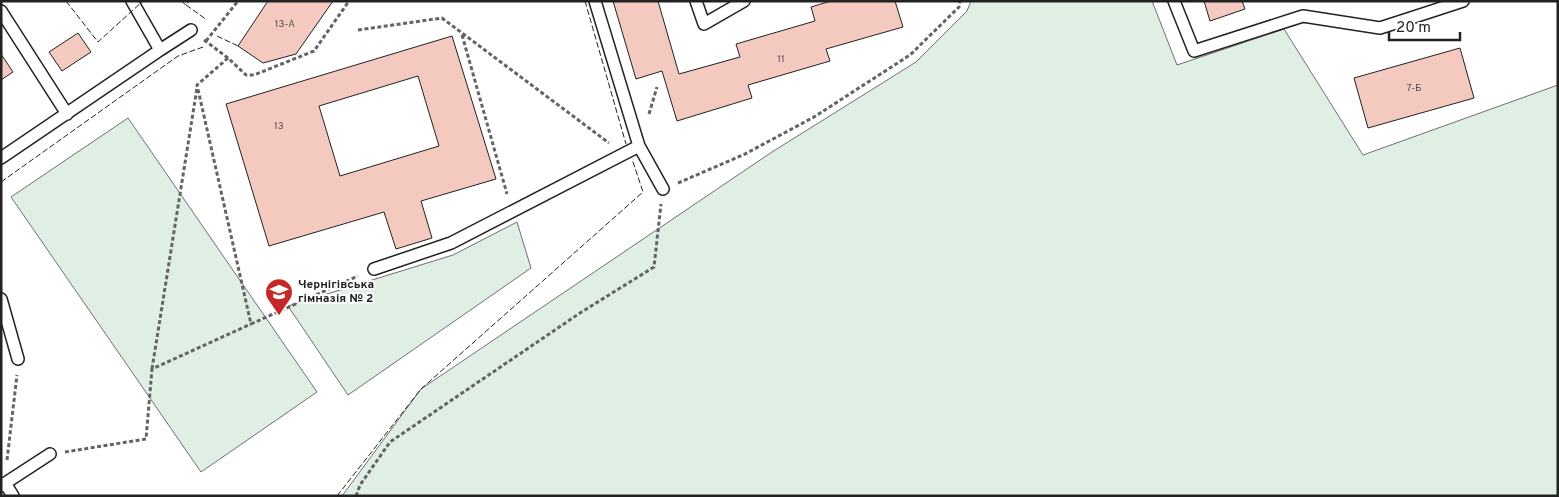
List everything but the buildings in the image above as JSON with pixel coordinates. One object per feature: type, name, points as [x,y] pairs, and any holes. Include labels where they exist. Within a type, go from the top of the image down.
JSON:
[{"type":"lane","points":[[132,1],[160,50]]},
{"type":"lane","points":[[595,1],[639,146],[663,189]]},
{"type":"lane","points":[[696,1],[704,24],[744,1]]},
{"type":"lane","points":[[1174,1],[1194,51],[1303,16],[1380,28],[1464,1]]},
{"type":"lane","points":[[1,11],[67,114]]},
{"type":"lane","points":[[1,158],[192,30]]},
{"type":"lane","points":[[374,269],[451,243],[639,146]]},
{"type":"lane","points":[[1,299],[9,319],[18,359]]},
{"type":"lane","points":[[12,496],[3,485],[50,454]]},
{"type":"path","points":[[238,1],[206,42],[228,58],[246,75],[254,75],[314,51],[349,1]]},
{"type":"path","points":[[356,496],[360,485],[390,442],[580,313],[654,267],[663,189],[744,154],[814,117],[910,54],[959,7],[960,1]]},
{"type":"path","points":[[358,30],[437,17],[442,18],[624,154]]},
{"type":"path","points":[[461,34],[512,211]]},
{"type":"path","points":[[50,454],[146,438],[152,369],[197,84],[228,58]]},
{"type":"path","points":[[197,84],[251,324]]},
{"type":"path","points":[[152,369],[374,269]]},
{"type":"path","points":[[3,485],[18,359]]},
{"type":"green space","points":[[971,1],[1152,1],[1177,65],[1284,29],[1363,155],[1558,85],[1558,496],[342,496],[421,389],[772,152],[916,62],[967,11]]},
{"type":"green space","points":[[128,118],[317,392],[201,472],[11,197]]},
{"type":"green space","points":[[517,222],[531,268],[348,395],[288,306],[453,255]]},
{"type":"fence","points":[[66,1],[98,42],[143,1]]},
{"type":"fence","points":[[181,1],[186,5],[189,1]]},
{"type":"fence","points":[[585,1],[626,144]]},
{"type":"fence","points":[[186,5],[207,20]]},
{"type":"fence","points":[[217,36],[238,46]]},
{"type":"fence","points":[[1,182],[178,56],[203,47]]},
{"type":"fence","points":[[337,496],[421,389],[643,192],[632,159]]},
{"type":"place","name":"Чернігівська гімназія № 2","points":[[279,316]]}]
